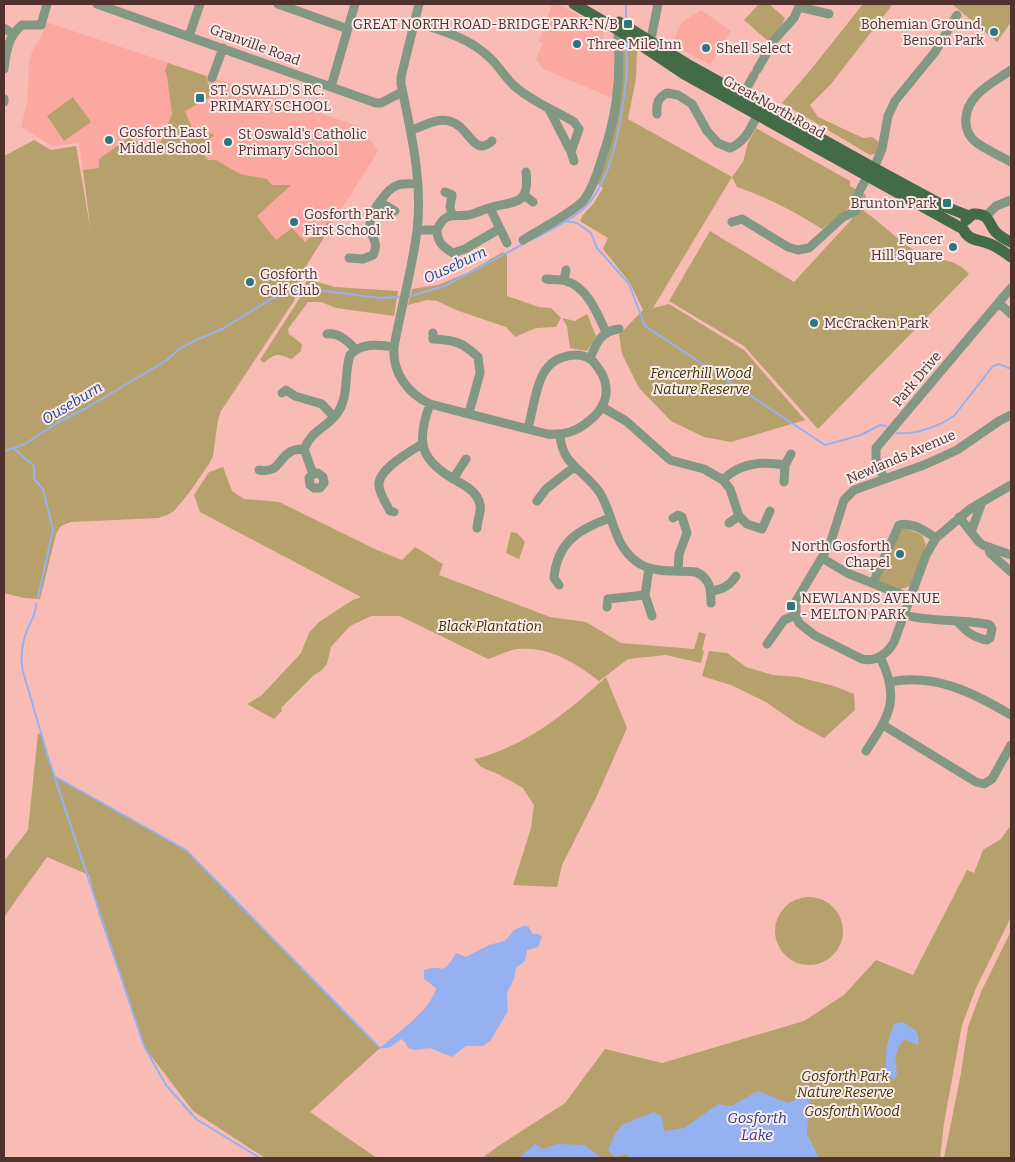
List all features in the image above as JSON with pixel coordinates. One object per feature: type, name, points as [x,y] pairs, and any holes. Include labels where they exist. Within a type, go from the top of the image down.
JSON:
[{"type":"main road","name":"Great North Road","points":[[574,4],[649,40],[871,172],[963,229],[970,238],[978,242],[984,242],[1011,257]]},
{"type":"main road","name":"Great North Road","points":[[588,4],[684,74],[757,116],[946,207],[969,216],[978,214],[985,217]]},
{"type":"main road","points":[[963,229],[969,216]]},
{"type":"main road","points":[[985,217],[1000,236],[1011,242]]},
{"type":"main road","points":[[984,242],[991,236],[993,229]]},
{"type":"street","points":[[4,68],[13,34],[22,25],[41,25],[48,4]]},
{"type":"street","name":"Granville Road","points":[[97,4],[376,103],[382,103],[402,92]]},
{"type":"street","points":[[189,36],[200,4]]},
{"type":"street","points":[[278,4],[348,29]]},
{"type":"street","points":[[331,87],[355,4]]},
{"type":"street","points":[[416,4],[414,22],[401,77],[402,92],[412,130],[418,184],[417,230],[394,347],[395,366],[403,382],[414,394],[430,404],[547,434],[560,435],[570,433],[581,427],[602,407],[607,395],[605,381],[600,369],[590,358],[575,355],[568,356],[548,366],[541,378],[528,428]]},
{"type":"street","points":[[649,40],[658,4]]},
{"type":"street","points":[[743,95],[775,39],[794,18],[799,6],[826,10]]},
{"type":"street","points":[[732,222],[743,216],[788,247],[798,250],[809,248],[844,217],[856,211],[855,202],[858,192],[871,172],[882,148],[888,116],[894,101],[934,52],[958,16]]},
{"type":"street","points":[[414,22],[470,43],[491,58],[516,88],[577,124],[579,129],[572,156],[550,109]]},
{"type":"street","points":[[4,28],[13,34]]},
{"type":"street","points":[[522,240],[579,204],[592,186],[614,121],[618,99],[618,36],[626,30]]},
{"type":"street","points":[[212,78],[223,48]]},
{"type":"street","points":[[1011,70],[976,95],[968,107],[965,116],[965,125],[969,135],[977,142],[1011,161]]},
{"type":"street","points":[[656,114],[656,105],[660,96],[667,93],[678,95],[692,104],[706,131],[718,143],[730,148],[739,144],[747,136],[757,116]]},
{"type":"street","points":[[412,130],[438,121],[451,121],[465,130],[476,144],[485,151],[492,141]]},
{"type":"street","points":[[499,229],[465,249],[446,252],[439,241],[437,230],[443,220],[452,214],[469,214],[517,202],[524,195],[526,172]]},
{"type":"street","points":[[349,258],[363,259],[373,255],[376,249],[376,241],[370,230],[370,223],[380,202],[391,188],[398,185],[418,184]]},
{"type":"street","points":[[451,193],[450,207],[452,214]]},
{"type":"street","points":[[524,195],[533,202]]},
{"type":"street","points":[[985,217],[996,206],[1011,200]]},
{"type":"street","points":[[380,202],[395,211]]},
{"type":"street","points":[[490,208],[507,243]]},
{"type":"street","points":[[417,230],[437,230]]},
{"type":"street","points":[[564,280],[566,270]]},
{"type":"street","points":[[546,279],[564,280],[584,292],[593,305],[606,332]]},
{"type":"street","name":"Park Drive","points":[[884,478],[876,460],[876,448],[1011,288]]},
{"type":"street","points":[[999,303],[1011,314]]},
{"type":"street","points":[[590,358],[600,337],[606,332],[620,329]]},
{"type":"street","points":[[327,334],[331,333],[342,338],[355,349]]},
{"type":"street","points":[[432,338],[459,342],[482,354],[480,373],[469,413]]},
{"type":"street","points":[[313,474],[304,449],[311,436],[334,416],[341,406],[350,355],[355,349],[365,345],[394,347]]},
{"type":"street","points":[[285,389],[300,398],[322,404],[334,416]]},
{"type":"street","points":[[430,404],[421,432],[422,444],[434,466],[468,487],[475,494],[480,503],[480,513],[475,525]]},
{"type":"street","points":[[602,407],[626,420],[670,460],[704,469],[723,480],[730,489],[739,516],[747,524],[762,529],[770,511]]},
{"type":"street","name":"Newlands Avenue","points":[[796,615],[796,600],[834,535],[842,505],[848,494],[884,478],[924,465],[957,450],[1011,415]]},
{"type":"street","points":[[560,435],[566,458],[592,482],[605,502],[616,536],[623,547],[638,563],[649,568],[702,575],[706,579],[711,591],[711,602]]},
{"type":"street","points":[[389,512],[380,492],[378,482],[381,476],[393,464],[422,444]]},
{"type":"street","points":[[259,470],[273,469],[291,451],[304,449]]},
{"type":"street","points":[[784,482],[784,465],[791,454]]},
{"type":"street","points":[[453,479],[466,459]]},
{"type":"street","points":[[723,480],[733,472],[759,463],[766,462],[784,465]]},
{"type":"street","points":[[537,501],[546,489],[574,467]]},
{"type":"street","points":[[767,644],[784,620],[796,615],[799,623],[805,628],[852,654],[870,660],[880,657],[890,649],[926,556],[936,538],[959,517],[1011,485]]},
{"type":"street","points":[[971,532],[982,502]]},
{"type":"street","points":[[673,518],[678,515],[682,517],[692,532],[679,554],[678,571]]},
{"type":"street","points":[[729,523],[739,516]]},
{"type":"street","points":[[959,517],[978,542],[988,548],[1011,555]]},
{"type":"street","points":[[544,581],[556,582],[555,568],[567,542],[585,528],[610,518]]},
{"type":"street","points":[[873,583],[900,525],[905,523],[912,525],[936,538]]},
{"type":"street","points":[[988,548],[990,553],[1011,572]]},
{"type":"street","points":[[822,558],[847,573],[910,598]]},
{"type":"street","points":[[649,568],[645,595],[652,616]]},
{"type":"street","points":[[711,591],[728,586],[736,576]]},
{"type":"street","points":[[605,601],[645,595]]},
{"type":"street","points":[[904,616],[958,622]]},
{"type":"street","points":[[866,752],[889,713],[891,698],[890,682],[880,657]]},
{"type":"street","points":[[890,682],[914,680],[938,682],[979,696],[1011,715]]},
{"type":"street","points":[[883,725],[976,782],[984,784],[992,779],[1011,745]]},
{"type":"shaded area","points":[[552,4],[558,4],[603,29],[604,43],[615,46],[612,98],[543,69],[536,59],[543,43],[539,41]]},
{"type":"shaded area","points":[[701,10],[731,31],[710,65],[672,44],[682,22]]},
{"type":"shaded area","points":[[46,22],[361,127],[378,151],[304,269],[94,256],[79,143],[52,146],[21,127],[27,104],[29,63],[32,51],[42,35]]},
{"type":"green space","points":[[759,4],[769,4],[785,18],[781,27],[769,42],[744,20]]},
{"type":"green space","points":[[863,4],[893,4],[831,84],[810,105],[818,117],[863,138],[872,137],[879,142],[878,153],[870,155],[782,103]]},
{"type":"green space","name":"Bohemian Ground, Benson Park","points":[[952,4],[1011,4],[1011,22],[997,42]]},
{"type":"green space","name":"Fencerhill Wood Nature Reserve","points":[[621,42],[637,51],[636,78],[628,119],[732,177],[653,308],[669,304],[744,350],[805,420],[731,442],[704,437],[671,421],[639,388],[622,354],[619,335],[643,310],[630,283],[603,249],[608,238],[580,221],[603,188],[597,183],[614,132]]},
{"type":"green space","name":"Gosforth Golf Club","points":[[168,63],[206,76],[212,96],[185,111],[197,139],[212,133],[214,136],[209,139],[203,151],[208,160],[216,160],[240,174],[267,179],[272,185],[291,185],[257,216],[276,240],[292,228],[305,242],[328,222],[332,225],[304,269],[294,301],[221,411],[213,456],[209,464],[174,511],[158,518],[71,522],[61,526],[56,534],[40,599],[24,598],[4,593],[4,156],[34,140],[51,150],[76,146],[91,232],[83,170],[99,168],[99,159],[128,138],[148,146],[160,143],[172,114],[165,71]]},
{"type":"green space","points":[[73,97],[91,122],[64,141],[47,116]]},
{"type":"green space","name":"McCracken Park","points":[[756,128],[850,181],[850,186],[866,195],[864,211],[904,243],[931,259],[954,263],[969,274],[818,429],[744,346],[669,301],[710,231],[794,282],[852,219],[851,205],[844,213],[822,229],[781,205],[737,187],[732,177],[743,162],[748,143]]},
{"type":"green space","points":[[503,252],[507,255],[507,296],[539,307],[551,308],[561,318],[556,327],[536,328],[515,337],[506,327],[456,310],[437,301],[427,300],[408,305],[412,289],[438,285],[467,273]]},
{"type":"green space","points":[[307,279],[335,287],[398,291],[394,316],[336,308],[321,302],[308,302],[288,329],[289,334],[302,344],[301,351],[292,359],[277,355],[264,363],[260,360],[303,293]]},
{"type":"green space","points":[[587,314],[596,336],[587,351],[570,348],[567,326],[562,318],[575,321]]},
{"type":"green space","name":"Black Plantation","points":[[223,467],[232,491],[244,499],[279,502],[377,550],[402,560],[415,547],[443,564],[439,575],[550,617],[586,622],[621,643],[694,649],[699,632],[706,634],[701,663],[666,655],[628,659],[599,681],[571,662],[551,653],[540,650],[518,649],[488,659],[400,616],[371,616],[350,626],[331,647],[327,664],[281,708],[282,711],[274,719],[247,704],[261,696],[301,653],[309,633],[319,622],[353,600],[361,597],[200,512],[194,495],[209,472]]},
{"type":"green space","points":[[908,529],[922,535],[926,545],[910,586],[898,590],[878,582],[897,532]]},
{"type":"green space","points":[[511,532],[517,533],[525,542],[519,559],[506,553]]},
{"type":"green space","points":[[709,651],[727,653],[746,667],[773,675],[798,677],[834,686],[854,694],[855,710],[824,738],[796,723],[766,702],[731,685],[702,676]]},
{"type":"green space","points":[[606,677],[627,728],[596,798],[562,865],[557,887],[513,885],[531,828],[534,805],[523,788],[481,767],[474,759],[511,746],[545,727],[577,703]]},
{"type":"green space","points":[[38,733],[42,736],[55,776],[186,850],[380,1048],[310,1112],[377,1158],[265,1158],[193,1111],[145,1048],[99,915],[89,875],[47,857],[4,917],[4,861],[28,830]]},
{"type":"green space","name":"Gosforth Park Nature Reserve","points":[[1011,825],[1011,917],[976,988],[962,1025],[944,1123],[940,1158],[482,1158],[565,1103],[605,1049],[662,1063],[804,1021],[844,995],[876,960],[913,975],[967,870],[974,873],[983,850],[1001,839]]},
{"type":"green space","points":[[802,897],[816,897],[828,902],[838,912],[843,924],[843,938],[838,950],[828,960],[816,965],[802,965],[790,960],[780,950],[775,938],[775,924],[780,912],[790,902]]},
{"type":"green space","points":[[1011,931],[1011,1158],[944,1158],[968,1027],[981,992]]},
{"type":"water","points":[[528,926],[533,934],[538,934],[542,937],[538,947],[527,950],[525,961],[516,968],[514,979],[507,993],[508,1011],[490,1041],[483,1046],[466,1046],[452,1057],[430,1048],[416,1050],[408,1048],[401,1039],[394,1045],[380,1048],[413,1020],[433,996],[436,988],[424,979],[424,970],[445,968],[456,953],[466,957],[489,945],[505,941],[514,930]]},
{"type":"water","points":[[902,1022],[913,1028],[919,1040],[918,1045],[904,1039],[898,1048],[896,1056],[897,1074],[894,1080],[886,1074],[887,1049],[894,1024]]},
{"type":"water","name":"Gosforth Lake","points":[[805,1088],[810,1092],[807,1134],[819,1158],[629,1158],[627,1154],[614,1157],[608,1150],[616,1132],[623,1124],[654,1112],[662,1117],[664,1131],[684,1128],[718,1104],[731,1106],[758,1091],[788,1103],[797,1099],[799,1092]]},
{"type":"water","points":[[535,1144],[543,1149],[557,1144],[585,1145],[602,1158],[520,1158]]},
{"type":"waterway","name":"Ouseburn","points":[[626,4],[626,21]]},
{"type":"waterway","name":"Ouseburn","points":[[529,241],[576,215],[593,198],[601,184],[614,149],[622,112],[627,74],[626,41]]},
{"type":"waterway","points":[[565,221],[577,223],[591,233],[597,248],[629,284],[645,326],[825,445],[861,435],[880,425],[886,426]]},
{"type":"waterway","name":"Ouseburn","points":[[407,297],[445,286],[525,243]]},
{"type":"waterway","name":"Ouseburn","points":[[4,451],[25,444],[57,423],[88,407],[167,360],[179,349],[222,329],[273,298],[302,288],[380,298],[402,297]]},
{"type":"waterway","points":[[897,433],[912,433],[948,420],[954,416],[993,366],[999,364],[1011,369]]},
{"type":"waterway","points":[[13,448],[34,466],[34,479],[43,489],[53,530],[38,597]]},
{"type":"waterway","points":[[36,604],[35,614],[23,644],[23,672],[48,757],[144,1046],[166,1085],[196,1119],[260,1158]]},
{"type":"waterway","points":[[54,776],[186,850],[380,1048]]},
{"type":"place","name":"GREAT NORTH ROAD-BRIDGE PARK-N/B","points":[[628,24]]},
{"type":"place","name":"Bohemian Ground, Benson Park","points":[[994,32]]},
{"type":"place","name":"Three Mile Inn","points":[[577,44]]},
{"type":"place","name":"Shell Select","points":[[706,48]]},
{"type":"place","name":"ST. OSWALD'S RC. PRIMARY SCHOOL","points":[[200,98]]},
{"type":"place","name":"Gosforth East Middle School","points":[[109,140]]},
{"type":"place","name":"St Oswald's Catholic Primary School","points":[[228,142]]},
{"type":"place","name":"Brunton Park","points":[[947,203]]},
{"type":"place","name":"Gosforth Park First School","points":[[294,222]]},
{"type":"place","name":"Fencer Hill Square","points":[[953,247]]},
{"type":"place","name":"Gosforth Golf Club","points":[[250,282]]},
{"type":"place","name":"McCracken Park","points":[[814,323]]},
{"type":"place","name":"North Gosforth Chapel","points":[[900,554]]},
{"type":"place","name":"NEWLANDS AVENUE - MELTON PARK","points":[[791,606]]},
{"type":"park label","name":"Gosforth Wood","points":[[852,1111]]}]
